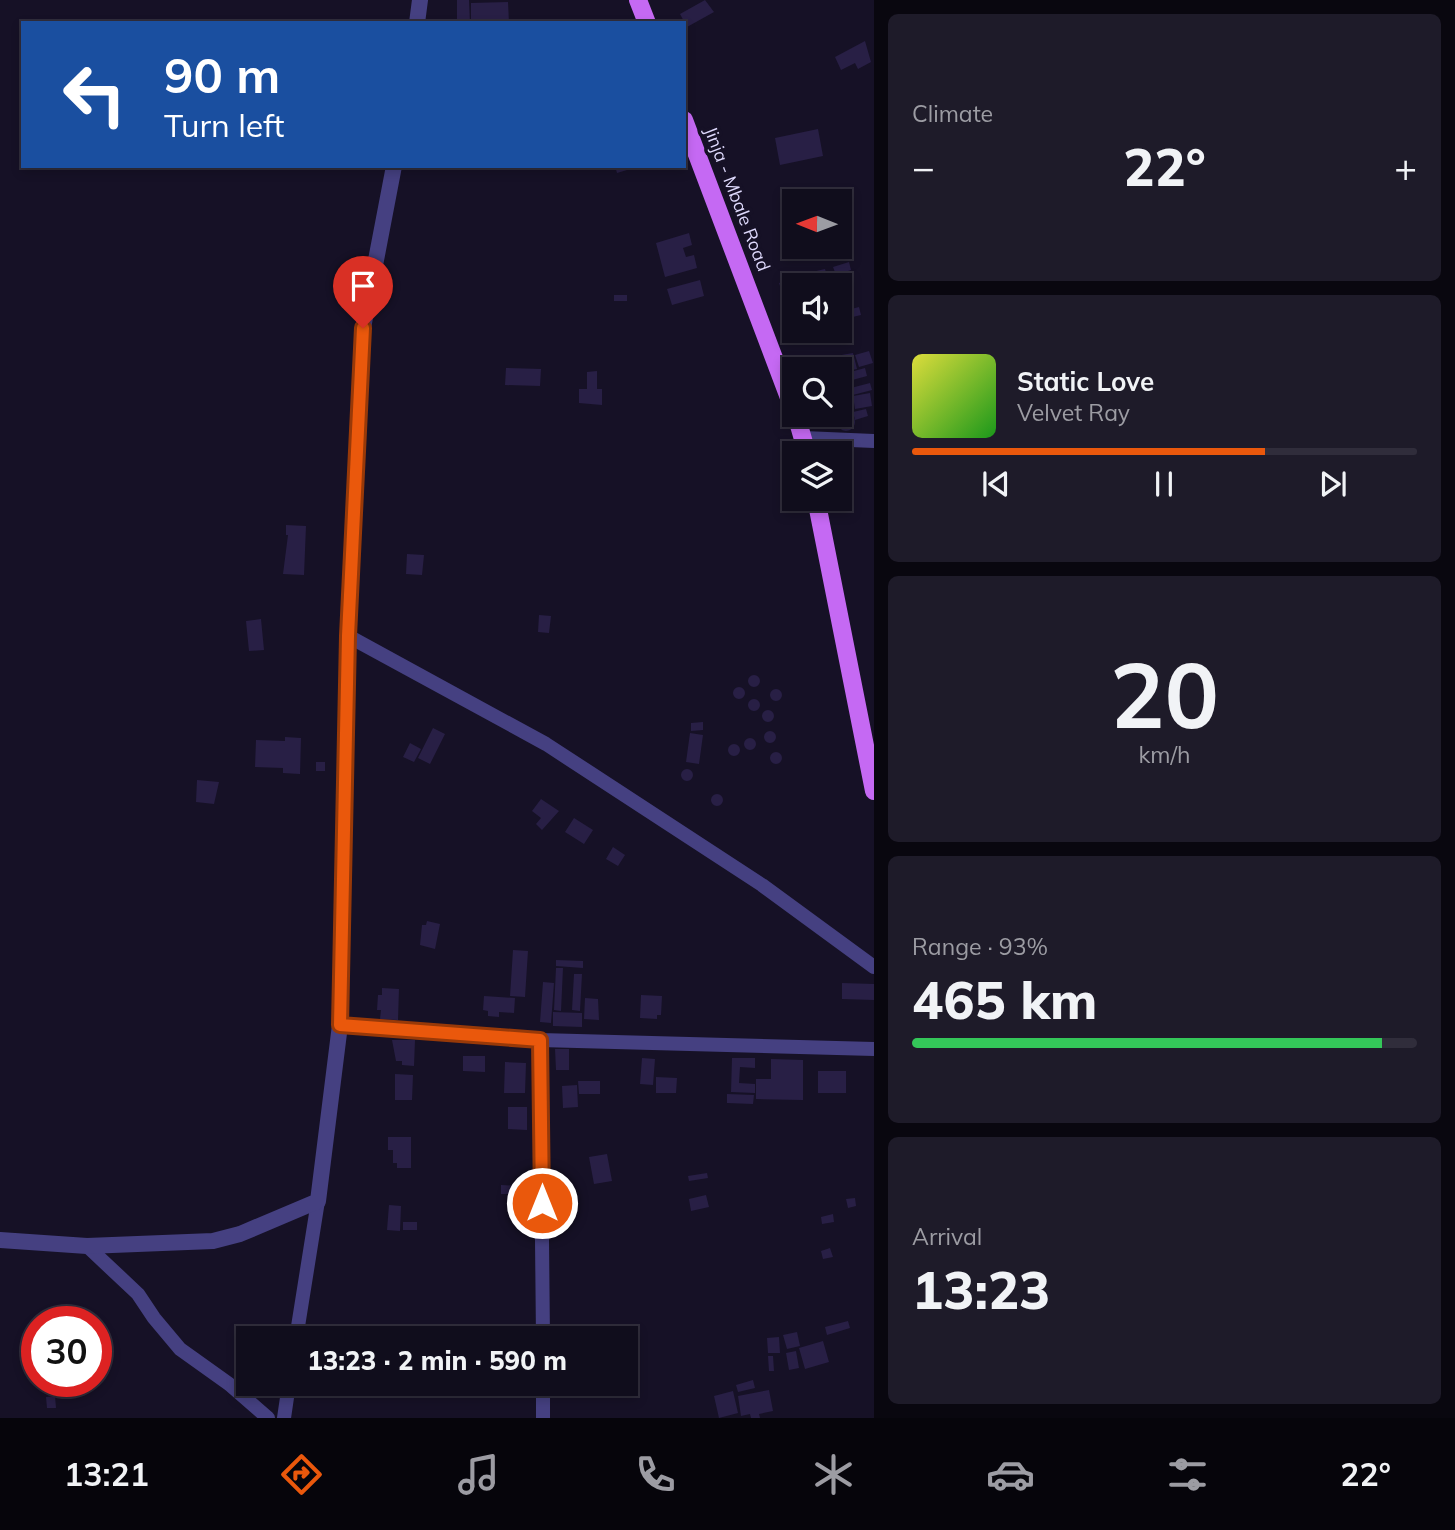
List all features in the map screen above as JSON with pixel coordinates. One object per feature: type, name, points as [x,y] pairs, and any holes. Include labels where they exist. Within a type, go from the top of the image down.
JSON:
[{"type":"main road","points":[[638,0],[646,21]]},
{"type":"main road","name":"Jinja - Mbale Road","points":[[686,125],[782,379]]},
{"type":"main road","points":[[818,511],[874,791]]},
{"type":"street","points":[[417,21],[420,0]]},
{"type":"street","points":[[298,1326],[318,1201],[340,1025],[348,636],[363,328],[394,168]]},
{"type":"street","points":[[852,443],[874,441]]},
{"type":"street","points":[[348,636],[547,744],[762,885],[874,967]]},
{"type":"street","points":[[340,1025],[540,1040],[874,1049]]},
{"type":"street","points":[[540,1040],[543,1326]]},
{"type":"street","points":[[0,1240],[87,1246],[213,1241],[240,1234],[318,1201]]},
{"type":"street","points":[[87,1246],[138,1294],[180,1349],[229,1384],[268,1418]]},
{"type":"street","points":[[284,1418],[287,1396]]},
{"type":"street","points":[[542,1418],[543,1396]]},
{"type":"building","points":[[457,0],[469,0],[470,21],[457,21]]},
{"type":"building","points":[[705,0],[714,12],[687,27],[680,14]]},
{"type":"building","points":[[508,2],[509,21],[471,21],[471,3]]},
{"type":"building","points":[[865,41],[871,62],[858,69],[855,63],[841,70],[835,57]]},
{"type":"building","points":[[818,129],[823,156],[780,165],[775,138]]},
{"type":"building","points":[[616,168],[634,168],[617,173]]},
{"type":"building","points":[[689,233],[692,245],[683,248],[686,257],[694,255],[697,268],[665,277],[656,243]]},
{"type":"building","points":[[849,262],[851,270],[835,273],[833,267]]},
{"type":"building","points":[[825,269],[826,273],[808,273]]},
{"type":"building","points":[[700,280],[704,296],[672,305],[667,289]]},
{"type":"building","points":[[614,295],[627,295],[627,301],[614,301]]},
{"type":"building","points":[[859,307],[861,315],[852,317],[852,309]]},
{"type":"building","points":[[869,351],[873,363],[859,367],[855,355]]},
{"type":"building","points":[[853,353],[857,369],[852,370],[852,357],[830,357]]},
{"type":"building","points":[[506,368],[541,369],[540,386],[505,385]]},
{"type":"building","points":[[865,368],[867,376],[852,380],[852,372]]},
{"type":"building","points":[[597,371],[597,389],[602,389],[602,405],[579,403],[579,389],[587,389],[587,372]]},
{"type":"building","points":[[870,383],[872,390],[852,395],[852,388]]},
{"type":"building","points":[[870,393],[872,406],[855,409],[853,396]]},
{"type":"building","points":[[866,409],[868,416],[855,420],[853,412]]},
{"type":"building","points":[[852,414],[855,426],[850,431],[842,431],[838,427],[852,427]]},
{"type":"building","points":[[286,525],[306,526],[304,575],[283,574],[288,535]]},
{"type":"building","points":[[407,554],[424,555],[422,575],[406,574]]},
{"type":"building","points":[[539,615],[551,616],[549,633],[538,632]]},
{"type":"building","points":[[261,619],[264,650],[249,651],[246,621]]},
{"type":"building","points":[[754,675],[760,681],[754,687],[748,681]]},
{"type":"building","points":[[739,687],[745,693],[739,699],[733,693]]},
{"type":"building","points":[[776,689],[782,695],[776,701],[770,695]]},
{"type":"building","points":[[754,699],[760,705],[754,711],[748,705]]},
{"type":"building","points":[[768,710],[774,716],[768,722],[762,716]]},
{"type":"building","points":[[703,722],[703,730],[691,731],[691,723]]},
{"type":"building","points":[[433,728],[445,734],[430,764],[418,758]]},
{"type":"building","points":[[770,731],[776,737],[770,743],[764,737]]},
{"type":"building","points":[[690,733],[703,735],[699,764],[686,762]]},
{"type":"building","points":[[285,737],[301,738],[300,774],[283,773],[283,768],[255,767],[256,740],[285,741]]},
{"type":"building","points":[[750,738],[756,744],[750,750],[744,744]]},
{"type":"building","points":[[410,743],[421,749],[414,762],[403,757]]},
{"type":"building","points":[[734,744],[740,750],[734,756],[728,750]]},
{"type":"building","points":[[776,752],[782,758],[776,764],[770,758]]},
{"type":"building","points":[[316,762],[325,762],[325,771],[316,771]]},
{"type":"building","points":[[687,769],[693,775],[687,781],[681,775]]},
{"type":"building","points":[[197,780],[219,782],[214,804],[196,802]]},
{"type":"building","points":[[717,794],[723,800],[717,806],[711,800]]},
{"type":"building","points":[[541,799],[559,811],[542,830],[536,824],[541,818],[532,811]]},
{"type":"building","points":[[574,818],[593,830],[584,844],[565,832]]},
{"type":"building","points":[[613,847],[625,855],[618,866],[606,859]]},
{"type":"building","points":[[427,921],[440,924],[435,949],[420,945],[422,925],[426,925]]},
{"type":"building","points":[[513,950],[528,951],[525,997],[510,996]]},
{"type":"building","points":[[556,960],[583,961],[583,968],[556,966]]},
{"type":"building","points":[[556,968],[563,968],[561,1011],[554,1010]]},
{"type":"building","points":[[574,974],[582,974],[580,1011],[572,1010]]},
{"type":"building","points":[[543,982],[554,983],[551,1023],[540,1022]]},
{"type":"building","points":[[842,983],[874,984],[874,1000],[842,999]]},
{"type":"building","points":[[382,988],[399,989],[398,1020],[380,1019],[381,1010],[377,1010],[378,995],[382,995]]},
{"type":"building","points":[[641,995],[662,996],[661,1015],[657,1015],[657,1019],[640,1018]]},
{"type":"building","points":[[484,996],[515,998],[514,1013],[499,1012],[499,1017],[488,1016],[488,1011],[483,1010]]},
{"type":"building","points":[[585,998],[598,999],[599,1020],[584,1019]]},
{"type":"building","points":[[553,1012],[582,1013],[582,1027],[553,1026]]},
{"type":"building","points":[[392,1040],[415,1040],[414,1066],[402,1065],[402,1061],[396,1061]]},
{"type":"building","points":[[555,1049],[569,1049],[569,1070],[556,1070]]},
{"type":"building","points":[[463,1056],[485,1056],[485,1072],[463,1071]]},
{"type":"building","points":[[642,1058],[655,1059],[653,1085],[640,1084]]},
{"type":"building","points":[[732,1058],[755,1058],[755,1068],[740,1067],[739,1083],[755,1084],[755,1093],[731,1092]]},
{"type":"building","points":[[771,1059],[803,1060],[803,1100],[756,1099],[756,1079],[771,1079]]},
{"type":"building","points":[[505,1062],[526,1063],[525,1093],[504,1093]]},
{"type":"building","points":[[818,1071],[846,1071],[846,1093],[818,1093]]},
{"type":"building","points":[[395,1074],[413,1075],[412,1100],[395,1100]]},
{"type":"building","points":[[656,1077],[677,1078],[676,1093],[656,1093]]},
{"type":"building","points":[[578,1081],[600,1081],[600,1094],[579,1094]]},
{"type":"building","points":[[577,1085],[578,1107],[563,1108],[562,1086]]},
{"type":"building","points":[[727,1094],[754,1095],[753,1104],[727,1103]]},
{"type":"building","points":[[508,1107],[527,1107],[527,1130],[508,1129]]},
{"type":"building","points":[[388,1137],[411,1137],[411,1168],[397,1168],[397,1163],[393,1163],[393,1150],[388,1150]]},
{"type":"building","points":[[607,1154],[612,1181],[594,1184],[589,1157]]},
{"type":"building","points":[[707,1173],[708,1178],[689,1181],[688,1176]]},
{"type":"building","points":[[501,1185],[523,1186],[523,1194],[501,1194]]},
{"type":"building","points":[[706,1195],[709,1207],[691,1211],[689,1199]]},
{"type":"building","points":[[855,1198],[856,1206],[848,1208],[846,1199]]},
{"type":"building","points":[[389,1205],[401,1206],[400,1231],[387,1230]]},
{"type":"building","points":[[833,1214],[834,1222],[822,1224],[821,1217]]},
{"type":"building","points":[[403,1222],[417,1222],[417,1230],[403,1230]]},
{"type":"building","points":[[830,1248],[833,1257],[823,1259],[821,1251]]},
{"type":"building","points":[[848,1321],[850,1328],[827,1335],[825,1327]]},
{"type":"building","points":[[797,1332],[800,1346],[787,1349],[783,1335]]},
{"type":"building","points":[[779,1337],[780,1353],[768,1353],[767,1338]]},
{"type":"building","points":[[823,1341],[829,1362],[805,1369],[799,1348]]},
{"type":"building","points":[[796,1351],[799,1368],[789,1370],[786,1353]]},
{"type":"building","points":[[768,1356],[773,1356],[774,1371],[769,1371]]},
{"type":"building","points":[[753,1380],[755,1388],[738,1392],[736,1385]]},
{"type":"building","points":[[769,1390],[773,1411],[759,1414],[760,1418],[751,1418],[750,1414],[741,1416],[738,1396]]},
{"type":"building","points":[[733,1391],[738,1413],[719,1418],[714,1396]]},
{"type":"building","points":[[46,1397],[55,1397],[56,1408],[47,1408]]},
{"type":"route","points":[[363,328],[348,636],[340,1025],[540,1040],[542,1203]]}]
